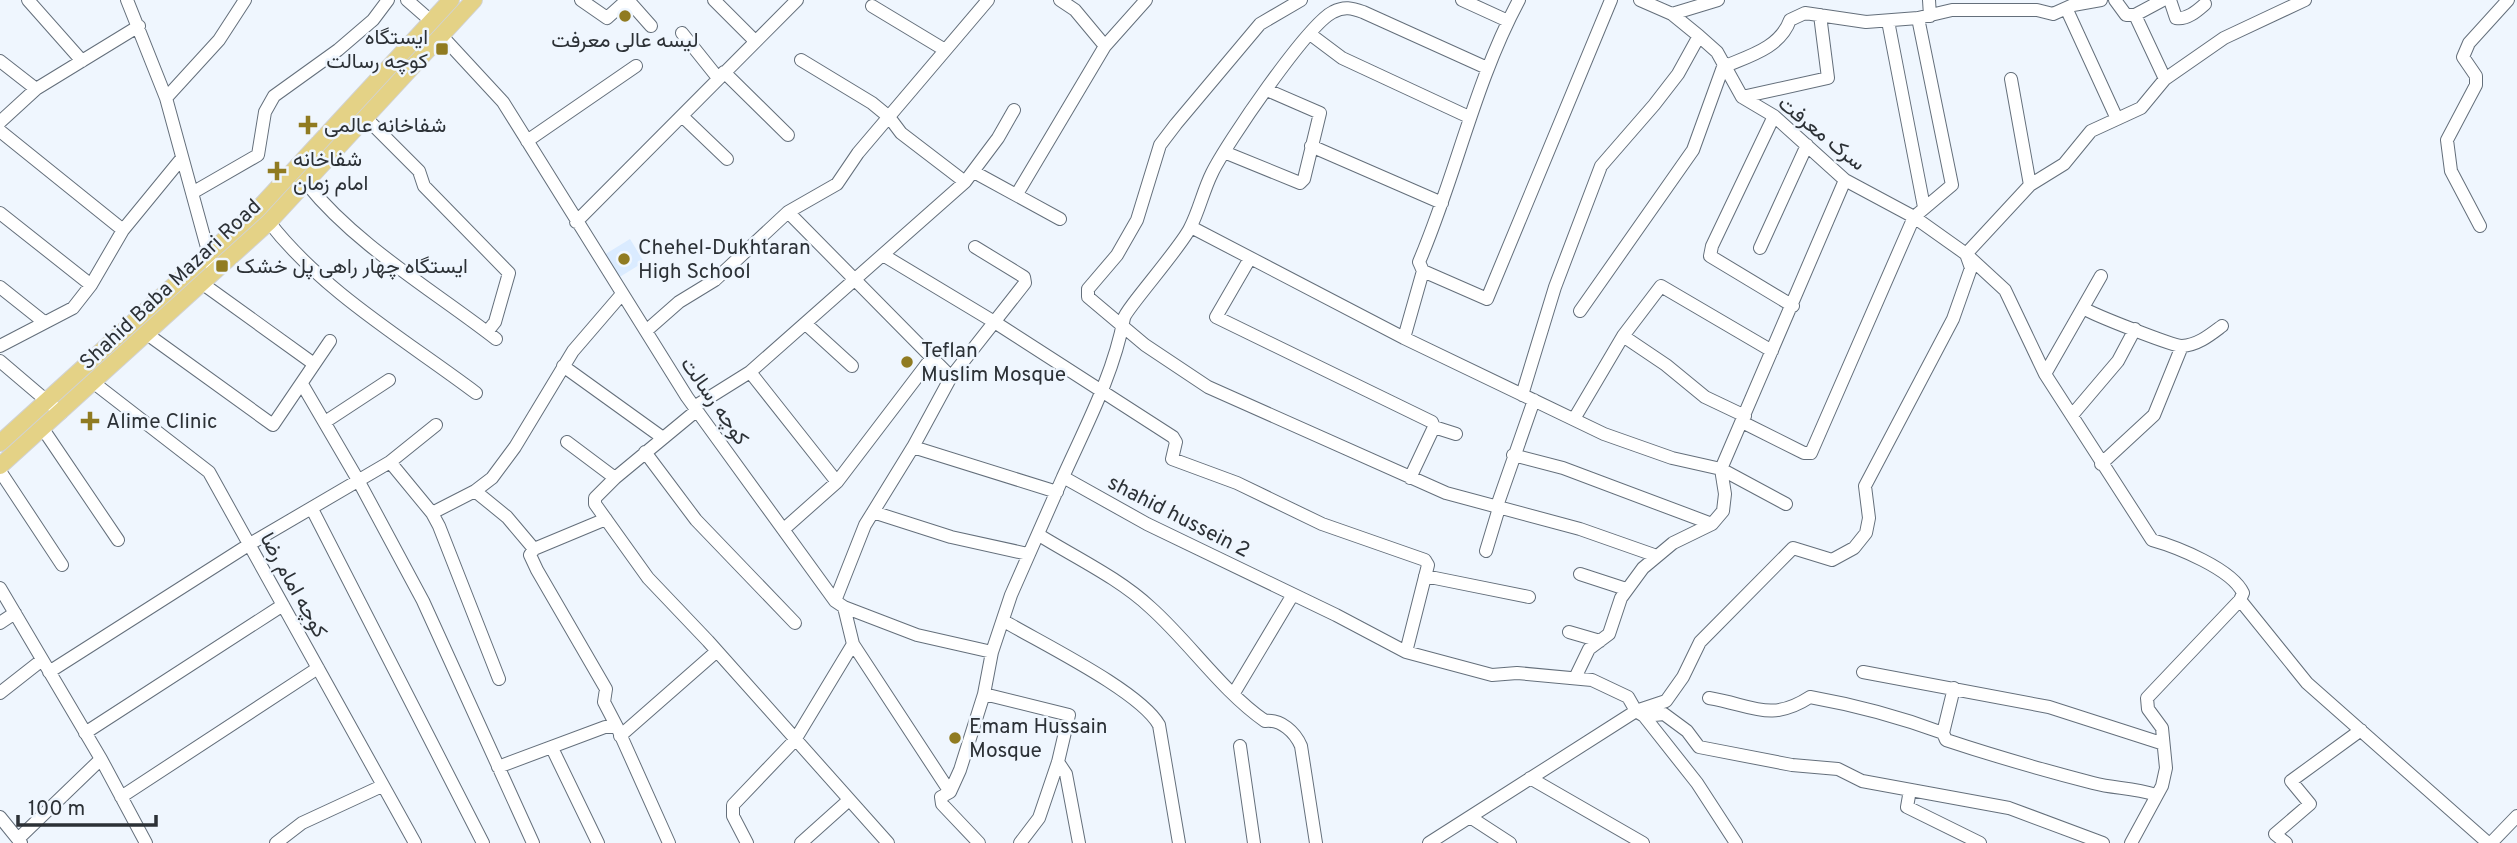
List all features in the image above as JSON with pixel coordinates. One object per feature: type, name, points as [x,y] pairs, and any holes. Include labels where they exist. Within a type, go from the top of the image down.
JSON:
[{"type":"main road","points":[[0,443],[209,255],[294,172],[451,0]]},
{"type":"main road","name":"Shahid Baba Mazari Road","points":[[0,466],[269,222],[307,184],[474,0]]},
{"type":"street","points":[[27,0],[82,61]]},
{"type":"street","points":[[127,0],[166,98],[209,255],[208,279],[314,363]]},
{"type":"street","points":[[166,98],[219,40],[245,0]]},
{"type":"street","points":[[192,193],[258,155],[265,112],[274,96],[338,50],[373,20],[388,0]]},
{"type":"street","points":[[407,0],[431,22]]},
{"type":"street","points":[[581,0],[607,18],[628,0],[651,26]]},
{"type":"street","points":[[714,0],[755,41]]},
{"type":"street","points":[[576,222],[797,0]]},
{"type":"street","points":[[646,331],[679,302],[715,280],[788,212],[837,184],[889,117],[988,0]]},
{"type":"street","points":[[1060,0],[1075,10],[1105,46]]},
{"type":"street","points":[[1017,194],[1105,46],[1146,0]]},
{"type":"street","points":[[1301,0],[1260,24],[1160,145],[1137,220],[1117,255],[1087,293],[1145,345],[1208,387],[1446,493],[1580,528],[1654,555]]},
{"type":"street","points":[[1462,0],[1508,21]]},
{"type":"street","points":[[1404,338],[1423,271],[1419,262],[1442,203],[1487,68],[1519,0]]},
{"type":"street","points":[[1423,271],[1487,299],[1611,0]]},
{"type":"street","name":"سرک معرفت","points":[[1640,0],[1672,14],[1699,36],[1717,52],[1742,97],[1774,116],[1845,180],[1914,217],[1966,254],[2005,290],[2045,374],[2152,540],[2175,547],[2238,582],[2243,593],[2240,600]]},
{"type":"street","points":[[1672,14],[1703,2],[1718,0]]},
{"type":"street","points":[[1623,337],[1666,365],[1705,397],[1804,453],[1811,453],[1914,217],[1952,185],[1924,17],[1929,0]]},
{"type":"street","points":[[1580,311],[1693,150],[1723,67],[1776,43],[1785,34],[1790,20],[1805,12],[1866,22],[1888,21],[1993,5],[2025,5],[2053,14],[2073,5],[2100,0]]},
{"type":"street","points":[[2115,0],[2126,15],[2135,15],[2163,0]]},
{"type":"street","points":[[2170,0],[2176,18],[2180,19],[2193,14],[2205,4]]},
{"type":"street","points":[[1429,843],[1530,778],[1666,701],[1683,677],[1700,642],[1793,548],[1832,560],[1854,548],[1866,533],[1869,518],[1865,486],[1953,318],[1971,268],[1966,254],[2030,185],[2064,164],[2091,131],[2141,108],[2165,79],[2224,38],[2305,0]]},
{"type":"street","points":[[2480,226],[2451,171],[2447,140],[2476,85],[2476,76],[2463,57],[2469,43],[2508,0]]},
{"type":"street","points":[[872,6],[945,50]]},
{"type":"street","points":[[979,843],[942,804],[941,797],[950,792],[960,770],[984,694],[992,652],[1028,554],[1039,535],[1102,391],[1125,326],[1124,318],[1165,268],[1191,227],[1204,189],[1224,152],[1310,34],[1331,12],[1346,7],[1363,12],[1487,68]]},
{"type":"street","points":[[2067,10],[2117,119]]},
{"type":"street","points":[[1742,97],[1828,78],[1820,15]]},
{"type":"street","points":[[2135,15],[2165,79]]},
{"type":"street","points":[[1888,21],[1924,207]]},
{"type":"street","points":[[0,122],[36,89],[139,26]]},
{"type":"street","points":[[682,33],[721,75],[788,135]]},
{"type":"street","points":[[1310,34],[1321,44],[1369,72],[1469,117]]},
{"type":"street","name":"کوچه رسالت","points":[[441,35],[495,92],[695,409],[839,604],[853,644],[950,792]]},
{"type":"street","points":[[1486,551],[1555,288],[1601,166],[1678,74],[1699,36]]},
{"type":"street","points":[[801,60],[889,117],[901,133],[970,177],[1017,194],[1060,219]]},
{"type":"street","points":[[0,61],[36,89]]},
{"type":"street","points":[[527,141],[636,66]]},
{"type":"street","points":[[2011,79],[2030,185]]},
{"type":"street","points":[[1224,152],[1300,183],[1304,179],[1320,113],[1267,90]]},
{"type":"street","points":[[888,843],[717,651],[648,578],[595,504],[595,498],[695,409],[750,372],[807,325],[970,177],[1014,110]]},
{"type":"street","points":[[682,116],[727,159]]},
{"type":"street","points":[[1774,116],[1712,246],[1710,256],[1793,306]]},
{"type":"street","points":[[307,184],[323,203],[370,242],[491,335],[509,273],[424,186],[419,171],[367,119]]},
{"type":"street","points":[[0,131],[123,230]]},
{"type":"street","points":[[1760,248],[1807,145]]},
{"type":"street","points":[[1311,146],[1442,203]]},
{"type":"street","points":[[0,346],[73,308],[91,285],[123,230],[182,158]]},
{"type":"street","points":[[1574,678],[1590,649],[1609,634],[1626,589],[1654,555],[1692,531],[1712,524],[1723,511],[1725,494],[1721,469],[1845,180]]},
{"type":"street","points":[[788,212],[951,377]]},
{"type":"street","points":[[0,213],[91,285]]},
{"type":"street","points":[[269,222],[293,254],[476,393]]},
{"type":"street","points":[[1191,227],[1249,260],[1404,338],[1574,419],[1627,443],[1672,458],[1721,469],[1786,504]]},
{"type":"street","points":[[975,247],[1026,280],[996,323],[951,377],[914,447],[873,512],[839,604],[917,635],[992,652]]},
{"type":"street","points":[[883,255],[996,323],[1173,437],[1176,442],[1172,459],[1237,483],[1322,524],[1425,560],[1428,565],[1406,652]]},
{"type":"street","points":[[1249,260],[1217,312],[1219,320],[1432,422],[1434,427],[1456,435]]},
{"type":"street","points":[[2045,374],[2101,276]]},
{"type":"street","points":[[1574,419],[1623,337],[1661,286],[1772,351]]},
{"type":"street","points":[[0,287],[44,321]]},
{"type":"street","points":[[432,513],[475,491],[492,478],[515,447],[563,366],[622,294]]},
{"type":"street","points":[[2083,308],[2106,320],[2182,346],[2202,341],[2222,326]]},
{"type":"street","points":[[807,325],[852,366]]},
{"type":"street","points":[[2073,414],[2118,360],[2135,328]]},
{"type":"street","points":[[147,334],[273,425],[330,341]]},
{"type":"street","points":[[2101,464],[2154,415],[2182,346]]},
{"type":"street","points":[[784,528],[836,482],[933,356]]},
{"type":"street","points":[[0,361],[50,400],[61,413]]},
{"type":"street","points":[[563,366],[663,438]]},
{"type":"street","points":[[750,372],[836,482]]},
{"type":"street","points":[[325,422],[389,380]]},
{"type":"street","name":"کوچه امام رضا","points":[[94,383],[209,472],[415,843]]},
{"type":"street","points":[[302,384],[358,480],[423,601],[533,843]]},
{"type":"street","points":[[50,672],[250,544],[390,462],[436,425]]},
{"type":"street","points":[[1410,478],[1434,427]]},
{"type":"street","points":[[43,429],[118,540]]},
{"type":"street","points":[[567,442],[615,478]]},
{"type":"street","points":[[914,447],[1057,492]]},
{"type":"street","points":[[645,453],[696,520],[795,623]]},
{"type":"street","points":[[1513,455],[1563,468],[1712,524]]},
{"type":"street","points":[[390,462],[432,513],[499,679]]},
{"type":"street","points":[[0,471],[62,565]]},
{"type":"street","name":"shahid hussein 2","points":[[1063,477],[1147,524],[1336,615],[1406,652],[1492,674],[1517,673],[1592,680],[1628,697],[1697,783],[1736,843]]},
{"type":"street","points":[[475,491],[507,517],[534,550]]},
{"type":"street","points":[[312,509],[483,843]]},
{"type":"street","points":[[873,512],[951,537],[1028,554]]},
{"type":"street","points":[[606,519],[534,550],[530,555],[606,689],[604,702],[669,843]]},
{"type":"street","points":[[1039,535],[1130,590],[1172,627],[1256,715],[1265,721],[1273,720],[1297,737],[1316,843]]},
{"type":"street","points":[[1580,574],[1626,589]]},
{"type":"street","points":[[1424,576],[1529,597]]},
{"type":"street","points":[[0,588],[101,760],[146,843]]},
{"type":"street","points":[[1234,693],[1292,596]]},
{"type":"street","points":[[2131,843],[2162,786],[2166,768],[2161,743],[2162,728],[2148,709],[2147,698],[2240,600],[2307,683],[2490,843],[2517,816]]},
{"type":"street","points":[[85,733],[283,605]]},
{"type":"street","points":[[0,623],[15,613]]},
{"type":"street","points":[[1004,621],[1124,693],[1153,714],[1159,725],[1179,843]]},
{"type":"street","points":[[1569,632],[1600,641]]},
{"type":"street","points":[[747,843],[733,817],[733,805],[795,740],[853,644]]},
{"type":"street","points":[[618,731],[717,651]]},
{"type":"street","points":[[0,693],[43,660]]},
{"type":"street","points":[[121,797],[317,668]]},
{"type":"street","points":[[1863,672],[2049,706],[2161,743]]},
{"type":"street","points":[[1954,688],[1943,733],[1946,740],[2095,784],[2133,787],[2156,795]]},
{"type":"street","points":[[984,694],[1069,715],[1058,762],[1039,818],[1020,843]]},
{"type":"street","points":[[1709,698],[1775,713],[1792,709],[1810,697],[1910,720],[1943,733]]},
{"type":"street","points":[[1640,714],[1664,715],[1687,731],[1699,747],[1792,765],[1838,769],[1861,781],[2009,808],[2103,843]]},
{"type":"street","points":[[498,767],[605,727],[618,731]]},
{"type":"street","points":[[2287,843],[2275,834],[2310,804],[2291,781],[2361,730]]},
{"type":"street","points":[[1240,746],[1254,843]]},
{"type":"street","points":[[552,748],[598,843]]},
{"type":"street","points":[[0,817],[20,841],[101,760]]},
{"type":"street","points":[[1058,762],[1066,774],[1079,843]]},
{"type":"street","points":[[1530,778],[1643,843]]},
{"type":"street","points":[[276,843],[302,822],[382,786]]},
{"type":"street","points":[[1910,790],[1907,807],[1980,843]]},
{"type":"street","points":[[801,843],[849,800]]},
{"type":"street","points":[[1470,817],[1510,843]]},
{"type":"shaded area","name":"Chehel-Dukhtaran High School","points":[[630,239],[644,262],[618,278],[604,255]]},
{"type":"place","name":"لیسه عالی معرفت","points":[[625,16]]},
{"type":"place","name":"ایستگاه کوچه رسالت","points":[[442,49]]},
{"type":"place","name":"شفاخانه عالمی","points":[[308,125]]},
{"type":"place","name":"شفاخانه امام زمان","points":[[277,171]]},
{"type":"place","name":"Chehel-Dukhtaran High School","points":[[624,259]]},
{"type":"place","name":"ایستگاه چهار راهی پل خشک","points":[[222,266]]},
{"type":"place","name":"Teflan Muslim Mosque","points":[[907,362]]},
{"type":"place","name":"Alime Clinic","points":[[90,421]]},
{"type":"place","name":"Emam Hussain Mosque","points":[[955,738]]}]
